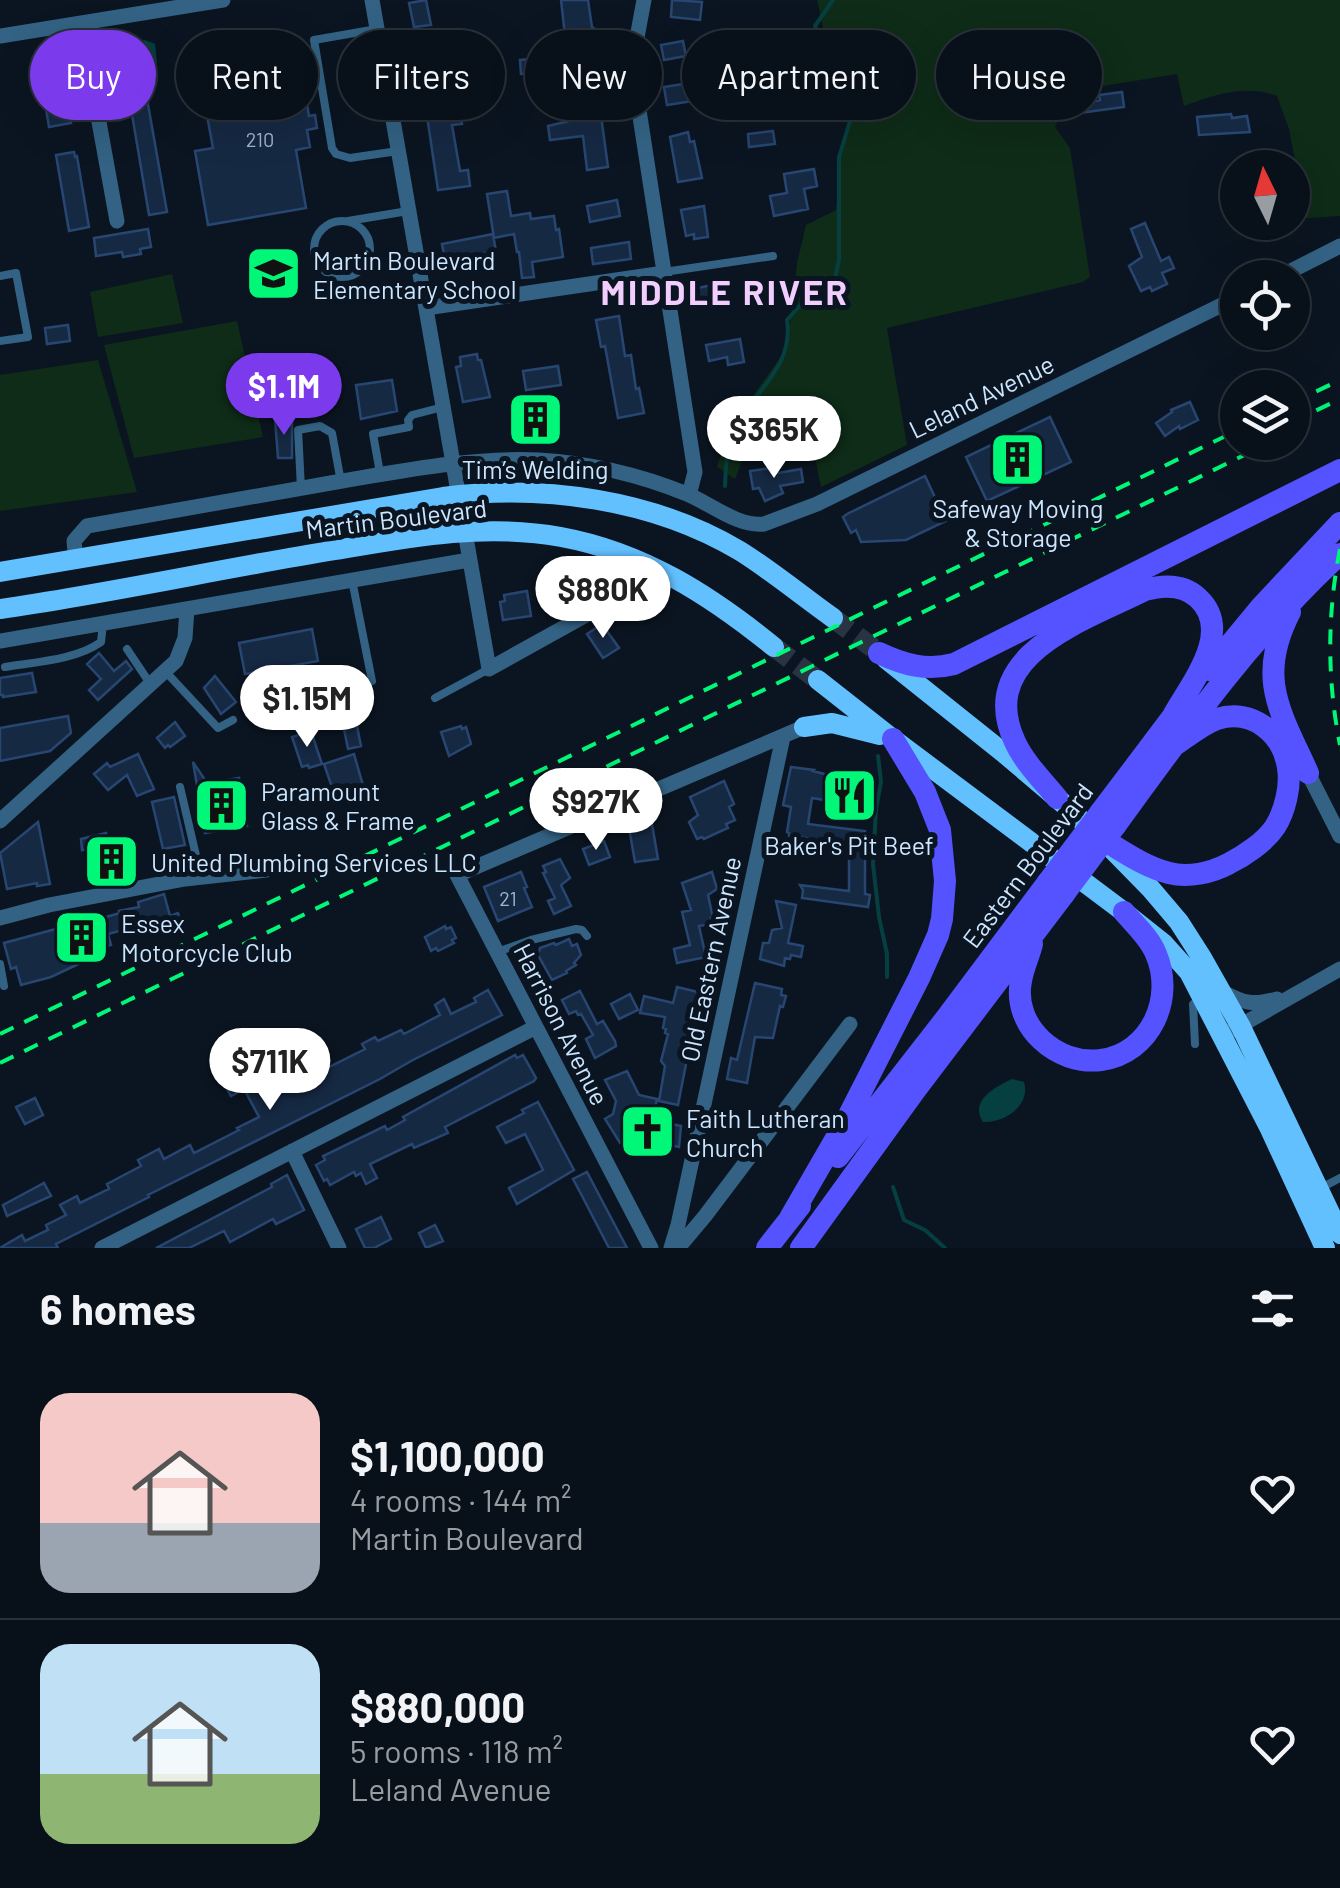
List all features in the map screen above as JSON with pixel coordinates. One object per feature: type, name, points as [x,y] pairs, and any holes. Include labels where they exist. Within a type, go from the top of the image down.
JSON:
[{"type":"main road","points":[[878,652],[913,666],[954,664],[1340,470]]},
{"type":"main road","name":"Martin Boulevard","points":[[6,570],[75,551],[458,496],[546,493],[648,512],[720,541],[833,618]]},
{"type":"main road","name":"Eastern Boulevard","points":[[1105,826],[1174,714],[1240,630],[1340,524]]},
{"type":"main road","name":"Martin Boulevard","points":[[11,608],[247,564],[464,530],[500,530],[550,535],[618,552],[655,567],[736,616],[774,647]]},
{"type":"main road","name":"Eastern Boulevard","points":[[767,1248],[948,1017],[1238,662],[1340,554]]},
{"type":"main road","points":[[1056,798],[1017,747],[1006,705],[1008,690],[1021,664],[1043,642],[1144,590],[1159,586],[1190,592],[1208,613],[1211,640],[1208,654],[1174,714]]},
{"type":"main road","points":[[1300,592],[1282,627],[1272,670],[1283,718],[1308,773]]},
{"type":"main road","points":[[0,619],[11,608]]},
{"type":"main road","points":[[878,652],[1056,798],[1105,826],[1140,861],[1170,874],[1196,875],[1222,868],[1241,857],[1275,828],[1289,788],[1289,770],[1286,756],[1263,724],[1248,717],[1213,720],[1172,747]]},
{"type":"main road","points":[[804,727],[822,698],[819,680],[1124,912],[1176,956],[1212,995]]},
{"type":"main road","points":[[790,1218],[919,978],[938,936],[945,882],[940,830],[916,776],[893,739],[832,723],[804,727]]},
{"type":"main road","points":[[1105,826],[1179,922],[1212,995],[1319,1188],[1340,1234]]},
{"type":"main road","name":"Eastern Boulevard","points":[[801,1248],[1038,928],[1056,888]]},
{"type":"main road","points":[[1038,928],[1020,982],[1024,1014],[1032,1031],[1057,1052],[1085,1060],[1103,1060],[1138,1044],[1157,1018],[1162,1003],[1158,957],[1124,912]]},
{"type":"main road","points":[[1232,1031],[1270,1128],[1325,1248]]},
{"type":"street","points":[[0,36],[164,5],[223,0]]},
{"type":"street","points":[[372,0],[488,669],[588,614]]},
{"type":"street","points":[[644,0],[636,43],[635,78],[695,472],[690,495]]},
{"type":"street","points":[[82,23],[118,221]]},
{"type":"street","points":[[1310,261],[1340,246]]},
{"type":"street","points":[[426,308],[664,272]]},
{"type":"street","name":"Leland Avenue","points":[[453,463],[512,460],[588,466],[638,477],[690,495],[750,524],[772,522],[817,504],[1220,306]]},
{"type":"street","name":"Martin Boulevard","points":[[75,551],[87,526],[453,463]]},
{"type":"street","name":"Martin Boulevard","points":[[0,641],[469,560]]},
{"type":"street","points":[[0,822],[176,661],[185,638],[186,609]]},
{"type":"street","points":[[783,738],[804,727]]},
{"type":"street","name":"Harrison Avenue","points":[[650,1248],[458,875],[783,738]]},
{"type":"street","name":"Old Eastern Avenue","points":[[674,1248],[783,738]]},
{"type":"street","points":[[1308,773],[1340,836]]},
{"type":"street","points":[[0,918],[201,877],[266,870]]},
{"type":"street","points":[[1232,1031],[1340,970]]},
{"type":"street","points":[[1212,995],[1254,1004],[1295,994]]},
{"type":"street","points":[[674,1248],[705,1216],[850,1024]]},
{"type":"street","points":[[102,1248],[536,1027]]},
{"type":"street","points":[[292,1151],[340,1248]]},
{"type":"lane","points":[[377,29],[314,40],[332,148],[336,154],[350,158],[398,150]]},
{"type":"lane","points":[[343,222],[360,228],[370,252],[362,269],[337,277],[321,268],[314,252],[315,242],[326,227],[343,222],[409,211]]},
{"type":"lane","points":[[664,272],[773,256]]},
{"type":"lane","points":[[0,276],[16,273],[28,337],[0,342]]},
{"type":"lane","points":[[380,475],[373,434],[408,426],[412,415],[443,408]]},
{"type":"lane","points":[[301,488],[298,430],[320,426],[332,434],[341,482]]},
{"type":"lane","points":[[269,701],[372,681],[352,580]]},
{"type":"lane","points":[[5,668],[93,648],[101,642],[104,623]]},
{"type":"lane","points":[[127,649],[151,685]]},
{"type":"lane","points":[[435,698],[488,669]]},
{"type":"lane","points":[[165,671],[218,728],[233,720]]},
{"type":"lane","points":[[180,787],[201,877]]},
{"type":"lane","points":[[497,952],[576,929],[588,936]]},
{"type":"lane","points":[[0,964],[4,986]]},
{"type":"lane","points":[[1195,1044],[1193,1004],[1212,995]]},
{"type":"lane","points":[[1319,1188],[1340,1178]]},
{"type":"shaded area","points":[[817,0],[1340,0],[1340,216],[1310,218],[1310,150],[1293,150],[1277,96],[1242,91],[1184,106],[1177,74],[1102,86],[1102,30],[936,30],[936,120],[1058,120],[1055,127],[1070,148],[1090,277],[1083,282],[887,328],[907,445],[821,487],[805,409],[746,450],[735,479],[717,467],[729,429],[783,354],[806,225],[836,210],[841,144],[851,120],[916,120],[916,30],[823,27]]},
{"type":"shaded area","points":[[172,274],[183,323],[98,337],[90,292]]},
{"type":"shaded area","points":[[237,321],[263,437],[134,458],[104,345]]},
{"type":"shaded area","points":[[98,360],[137,492],[0,511],[0,375]]},
{"type":"shaded area","points":[[1012,1079],[1024,1082],[1020,1105],[1007,1116],[983,1122],[979,1108],[982,1101]]},
{"type":"building","points":[[426,0],[431,25],[414,27],[409,3]]},
{"type":"building","points":[[561,0],[588,0],[592,27],[596,30],[564,30]]},
{"type":"building","points":[[672,0],[702,2],[700,20],[671,17]]},
{"type":"building","points":[[682,41],[682,57],[664,60],[662,45]]},
{"type":"building","points":[[520,60],[525,60],[525,74],[521,74]]},
{"type":"building","points":[[682,84],[682,103],[667,105],[664,87]]},
{"type":"building","points":[[1122,92],[1124,107],[1102,110],[1102,95]]},
{"type":"building","points":[[1231,114],[1232,118],[1247,116],[1250,132],[1199,135],[1197,117]]},
{"type":"building","points":[[48,120],[70,120],[71,123],[49,127]]},
{"type":"building","points":[[133,120],[151,120],[167,212],[149,215]]},
{"type":"building","points":[[208,120],[316,120],[317,128],[307,130],[310,147],[296,150],[306,208],[208,225],[195,151],[213,148]]},
{"type":"building","points":[[428,120],[461,120],[462,124],[452,125],[460,171],[468,170],[470,186],[438,190]]},
{"type":"building","points":[[602,120],[608,167],[587,170],[583,136],[550,140],[548,126]]},
{"type":"building","points":[[773,131],[775,144],[749,147],[748,134]]},
{"type":"building","points":[[688,132],[690,142],[694,141],[702,178],[678,182],[670,137]]},
{"type":"building","points":[[74,152],[89,227],[69,231],[56,155]]},
{"type":"building","points":[[814,169],[817,186],[804,189],[808,209],[774,216],[770,196],[787,193],[784,174]]},
{"type":"building","points":[[507,191],[511,216],[554,216],[556,230],[559,229],[563,257],[532,262],[534,277],[522,278],[514,234],[494,238],[487,194]]},
{"type":"building","points":[[617,200],[620,216],[590,222],[587,206]]},
{"type":"building","points":[[704,206],[708,237],[686,236],[681,210]]},
{"type":"building","points":[[1145,223],[1161,261],[1169,257],[1174,268],[1162,273],[1167,284],[1152,291],[1150,287],[1141,291],[1129,266],[1142,257],[1131,229]]},
{"type":"building","points":[[148,229],[151,247],[140,249],[141,254],[96,256],[94,238]]},
{"type":"building","points":[[493,234],[496,252],[446,265],[442,244]]},
{"type":"building","points":[[629,242],[631,259],[593,264],[591,248]]},
{"type":"building","points":[[722,283],[726,299],[697,305],[693,289]]},
{"type":"building","points":[[619,316],[625,356],[631,355],[644,413],[618,418],[605,346],[601,347],[596,320]]},
{"type":"building","points":[[68,325],[70,341],[47,344],[45,328]]},
{"type":"building","points":[[740,339],[744,362],[728,365],[727,357],[709,361],[706,345]]},
{"type":"building","points":[[477,354],[490,397],[463,402],[456,367],[461,366],[460,357]]},
{"type":"building","points":[[558,366],[561,385],[526,390],[523,371]]},
{"type":"building","points":[[392,380],[397,411],[361,419],[356,385]]},
{"type":"building","points":[[1190,402],[1198,420],[1165,436],[1156,423],[1171,410]]},
{"type":"building","name":"Tim’s Welding","points":[[555,410],[554,429],[519,433],[515,430],[513,415]]},
{"type":"building","name":"Safeway Moving & Storage","points":[[1050,417],[1071,462],[987,501],[966,457]]},
{"type":"building","points":[[275,419],[292,419],[292,458],[278,458]]},
{"type":"building","points":[[777,467],[778,473],[801,469],[803,482],[780,486],[783,493],[765,501],[759,488],[753,489],[750,471]]},
{"type":"building","points":[[925,476],[946,521],[906,540],[861,542],[856,530],[851,533],[843,517]]},
{"type":"building","points":[[527,591],[531,616],[503,620],[500,602],[505,601],[504,595]]},
{"type":"building","points":[[602,624],[619,648],[603,658],[587,634]]},
{"type":"building","points":[[312,629],[318,661],[245,674],[239,643]]},
{"type":"building","points":[[99,653],[114,671],[126,661],[132,669],[98,700],[89,690],[101,679],[87,664]]},
{"type":"building","points":[[32,673],[36,692],[0,695],[0,678]]},
{"type":"building","points":[[215,676],[236,702],[221,714],[204,688]]},
{"type":"building","points":[[68,716],[71,733],[50,751],[0,761],[0,728]]},
{"type":"building","points":[[355,716],[361,746],[348,749],[342,719]]},
{"type":"building","points":[[175,722],[185,736],[165,748],[157,738]]},
{"type":"building","points":[[466,727],[471,744],[449,756],[441,732]]},
{"type":"building","points":[[311,731],[322,764],[302,767],[292,737]]},
{"type":"building","points":[[138,754],[154,789],[137,796],[127,775],[108,790],[94,774],[107,763],[110,767]]},
{"type":"building","points":[[354,754],[364,789],[336,799],[324,764]]},
{"type":"building","name":"Paramount Glass & Frame","points":[[193,762],[207,783],[239,778],[247,826],[205,833]]},
{"type":"building","points":[[791,767],[814,770],[828,775],[826,782],[858,789],[854,805],[812,798],[808,824],[865,831],[868,907],[802,898],[800,885],[849,891],[849,848],[789,836],[791,807],[783,805]]},
{"type":"building","points":[[724,781],[734,804],[729,807],[735,820],[726,824],[728,828],[697,839],[689,822],[698,815],[690,797]]},
{"type":"building","points":[[174,797],[185,845],[163,849],[152,802]]},
{"type":"building","points":[[38,822],[50,884],[7,889],[0,853]]},
{"type":"building","points":[[652,824],[658,859],[635,862],[629,828]]},
{"type":"building","points":[[106,833],[110,854],[92,858],[90,849],[82,850],[81,839]]},
{"type":"building","points":[[604,841],[610,857],[589,865],[583,849]]},
{"type":"building","points":[[560,859],[570,878],[561,885],[571,906],[554,914],[548,901],[555,898],[543,866]]},
{"type":"building","points":[[521,872],[532,907],[498,921],[484,887]]},
{"type":"building","points":[[712,872],[717,889],[708,895],[712,924],[699,926],[706,957],[677,963],[674,949],[690,945],[682,912],[691,910],[682,883]]},
{"type":"building","points":[[164,894],[170,916],[178,913],[182,924],[166,930],[162,919],[108,934],[111,945],[105,946],[106,951],[51,977],[21,985],[16,967],[11,969],[4,943],[106,919]]},
{"type":"building","points":[[776,901],[796,905],[788,943],[803,946],[801,957],[785,958],[784,966],[760,959],[763,943],[769,943],[772,930],[782,928]]},
{"type":"building","points":[[445,926],[451,927],[454,943],[431,951],[425,937]]},
{"type":"building","points":[[569,939],[572,946],[577,944],[581,955],[567,973],[552,980],[538,955],[540,948]]},
{"type":"building","points":[[755,983],[782,989],[781,995],[786,996],[773,1038],[755,1037],[747,1083],[727,1079],[731,1058],[737,1060]]},
{"type":"building","points":[[677,987],[706,994],[703,1009],[697,1008],[678,1105],[659,1101],[665,1066],[661,1061],[668,1034],[663,1028],[665,1017],[640,1013],[644,996],[673,1003]]},
{"type":"building","points":[[488,990],[502,1015],[148,1195],[56,1244],[58,1248],[0,1248],[22,1235],[25,1241],[48,1230],[46,1225],[66,1215],[60,1205],[77,1196],[80,1203],[109,1189],[107,1184],[141,1166],[138,1160],[159,1149],[164,1159],[190,1145],[194,1153],[259,1117],[244,1089],[231,1096],[224,1084],[233,1079],[258,1092],[276,1083],[280,1093],[309,1079],[298,1056],[267,1075],[261,1063],[286,1048],[291,1043],[288,1037],[296,1033],[315,1067],[320,1064],[323,1070],[365,1049],[362,1044],[375,1037],[378,1041],[401,1030],[404,1034],[440,1015],[435,1005],[444,999],[451,1014],[476,1002],[474,998]]},
{"type":"building","points":[[580,991],[597,1024],[603,1021],[615,1041],[616,1046],[595,1058],[586,1039],[593,1035],[581,1014],[569,1014],[562,1000]]},
{"type":"building","points":[[630,994],[638,1010],[619,1019],[611,1004]]},
{"type":"building","points":[[253,1040],[261,1057],[231,1072],[222,1056]]},
{"type":"building","points":[[515,1055],[523,1055],[536,1078],[534,1081],[445,1127],[448,1133],[414,1148],[412,1144],[370,1164],[377,1178],[366,1184],[361,1173],[356,1176],[354,1172],[330,1185],[327,1179],[324,1181],[316,1165],[325,1160],[323,1156],[385,1126],[387,1130],[405,1120],[403,1117]]},
{"type":"building","points":[[627,1071],[639,1095],[657,1099],[652,1120],[681,1126],[679,1147],[633,1137],[620,1143],[605,1119],[613,1114],[616,1101],[605,1080]]},
{"type":"building","points":[[35,1098],[43,1115],[25,1124],[16,1107]]},
{"type":"building","points":[[538,1102],[574,1170],[517,1204],[509,1188],[543,1170],[525,1134],[506,1143],[497,1127]]},
{"type":"building","points":[[587,1172],[627,1248],[609,1248],[573,1179]]},
{"type":"building","points":[[287,1175],[304,1210],[276,1224],[273,1219],[230,1242],[224,1231],[189,1248],[156,1248],[272,1187]]},
{"type":"building","points":[[44,1183],[51,1196],[7,1216],[3,1205]]},
{"type":"building","points":[[381,1217],[391,1239],[365,1248],[356,1229]]},
{"type":"building","points":[[435,1225],[443,1241],[426,1248],[419,1233]]},
{"type":"waterway","points":[[725,486],[731,438],[778,366],[788,337],[787,320],[804,301],[826,293],[834,282],[839,260],[839,157],[850,121],[839,62],[815,26],[833,0]]},
{"type":"waterway","points":[[878,756],[881,782],[873,864],[887,977]]},
{"type":"waterway","points":[[893,1187],[904,1220],[925,1230],[945,1248]]},
{"type":"tunnel","points":[[833,618],[877,651]]},
{"type":"tunnel","points":[[774,647],[818,680]]},
{"type":"railway","points":[[1310,394],[1340,380]]},
{"type":"railway","points":[[1310,413],[1340,399]]},
{"type":"railway","points":[[0,1034],[1220,439]]},
{"type":"railway","points":[[0,1063],[1234,460]]},
{"type":"railway","points":[[1340,549],[1330,647],[1340,745]]},
{"type":"place","name":"Martin Boulevard Elementary School","points":[[274,274]]},
{"type":"place","name":"Tim’s Welding","points":[[535,420]]},
{"type":"place","name":"Safeway Moving & Storage","points":[[1018,459]]},
{"type":"place","name":"Baker's Pit Beef","points":[[849,796]]},
{"type":"place","name":"Paramount Glass & Frame","points":[[222,805]]},
{"type":"place","name":"United Plumbing Services LLC","points":[[112,862]]},
{"type":"place","name":"Essex Motorcycle Club","points":[[82,937]]},
{"type":"place","name":"Faith Lutheran Church","points":[[647,1132]]},
{"type":"district","name":"MIDDLE RIVER","points":[[725,291]]}]
